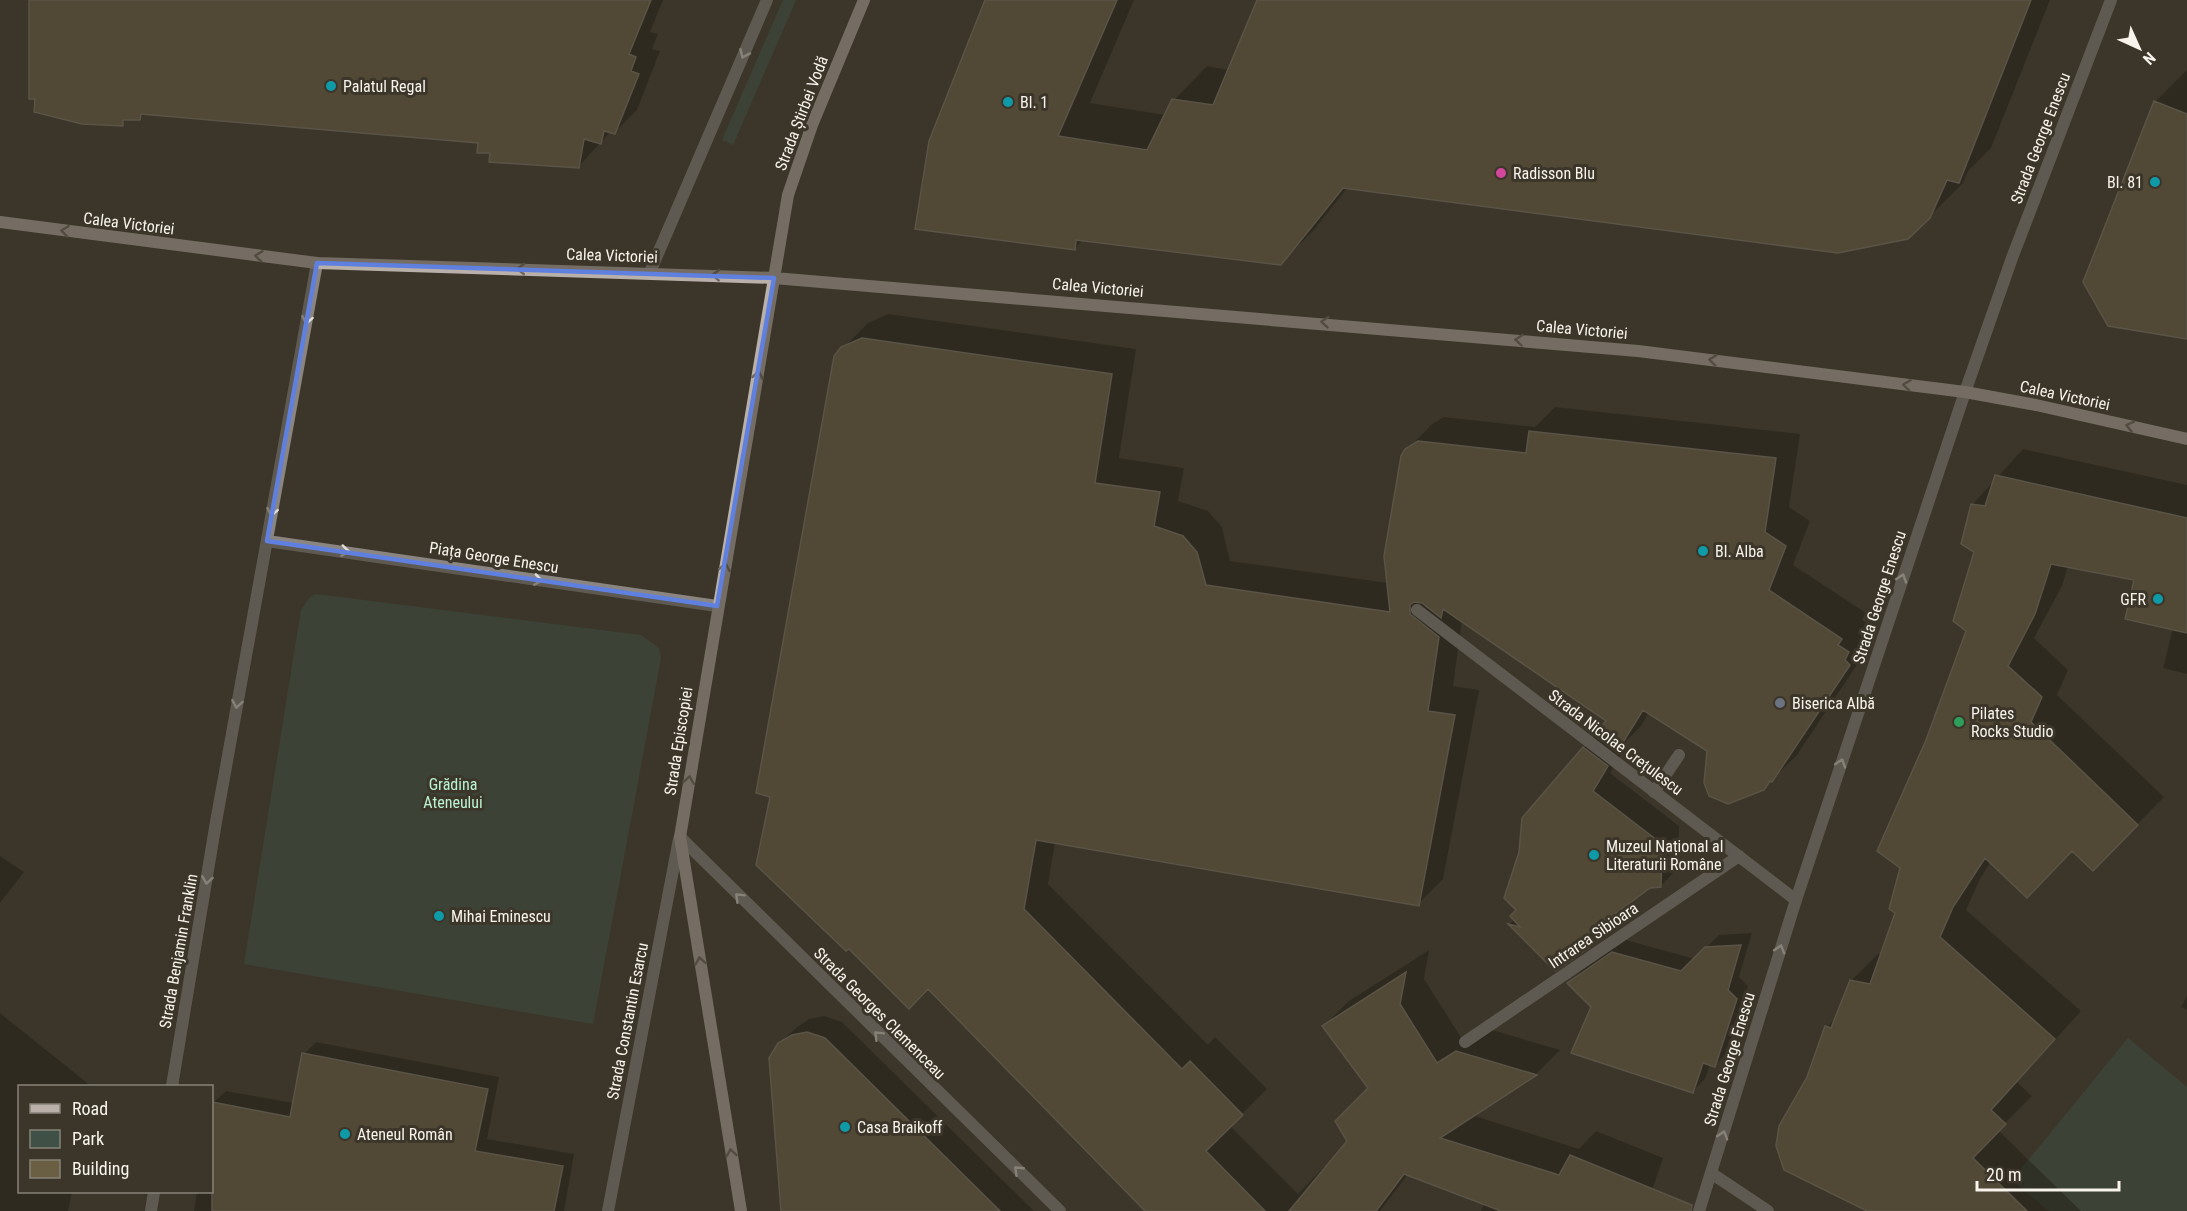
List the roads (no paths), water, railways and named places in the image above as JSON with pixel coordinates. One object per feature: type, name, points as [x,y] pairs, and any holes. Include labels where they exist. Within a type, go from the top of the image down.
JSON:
[{"type":"main road","name":"Strada Știrbei Vodă","points":[[774,278],[788,195],[799,159],[864,0]]},
{"type":"main road","name":"Calea Victoriei","points":[[0,222],[317,263],[650,272],[774,278],[1638,351],[1965,392],[2036,405],[2187,439]]},
{"type":"main road","name":"Strada Episcopiei","points":[[741,1211],[680,837],[717,606],[774,278]]},
{"type":"street","points":[[650,272],[767,0]]},
{"type":"street","name":"Strada George Enescu","points":[[1699,1211],[1796,900],[1965,392],[2012,258],[2111,0]]},
{"type":"street","points":[[267,541],[317,263]]},
{"type":"street","name":"Piața George Enescu","points":[[267,541],[717,606]]},
{"type":"street","name":"Strada Benjamin Franklin","points":[[172,1085],[216,822],[267,541]]},
{"type":"street","name":"Strada Nicolae Crețulescu","points":[[1417,610],[1796,900]]},
{"type":"street","points":[[1654,792],[1679,756]]},
{"type":"street","name":"Strada Constantin Esarcu","points":[[608,1211],[680,837]]},
{"type":"street","name":"Strada Georges Clemenceau","points":[[680,837],[889,1046],[1060,1211]]},
{"type":"street","name":"Intrarea Sibioara","points":[[1465,1042],[1739,856]]},
{"type":"street","points":[[1711,1173],[1768,1211]]},
{"type":"street","points":[[151,1211],[154,1193]]},
{"type":"place","name":"Palatul Regal","points":[[331,86]]},
{"type":"place","name":"Bl. 1","points":[[1008,102]]},
{"type":"place","name":"Radisson Blu","points":[[1501,173]]},
{"type":"place","name":"Bl. 81","points":[[2155,182]]},
{"type":"place","name":"Bl. Alba","points":[[1703,551]]},
{"type":"place","name":"GFR","points":[[2158,599]]},
{"type":"place","name":"Biserica Albă","points":[[1780,703]]},
{"type":"place","name":"Pilates Rocks Studio","points":[[1959,722]]},
{"type":"place","name":"Muzeul Național al Literaturii Române","points":[[1594,855]]},
{"type":"place","name":"Mihai Eminescu","points":[[439,916]]},
{"type":"place","name":"Casa Braikoff","points":[[845,1127]]},
{"type":"place","name":"Ateneul Român","points":[[345,1134]]},
{"type":"park label","name":"Grădina Ateneului","points":[[453,793]]}]
